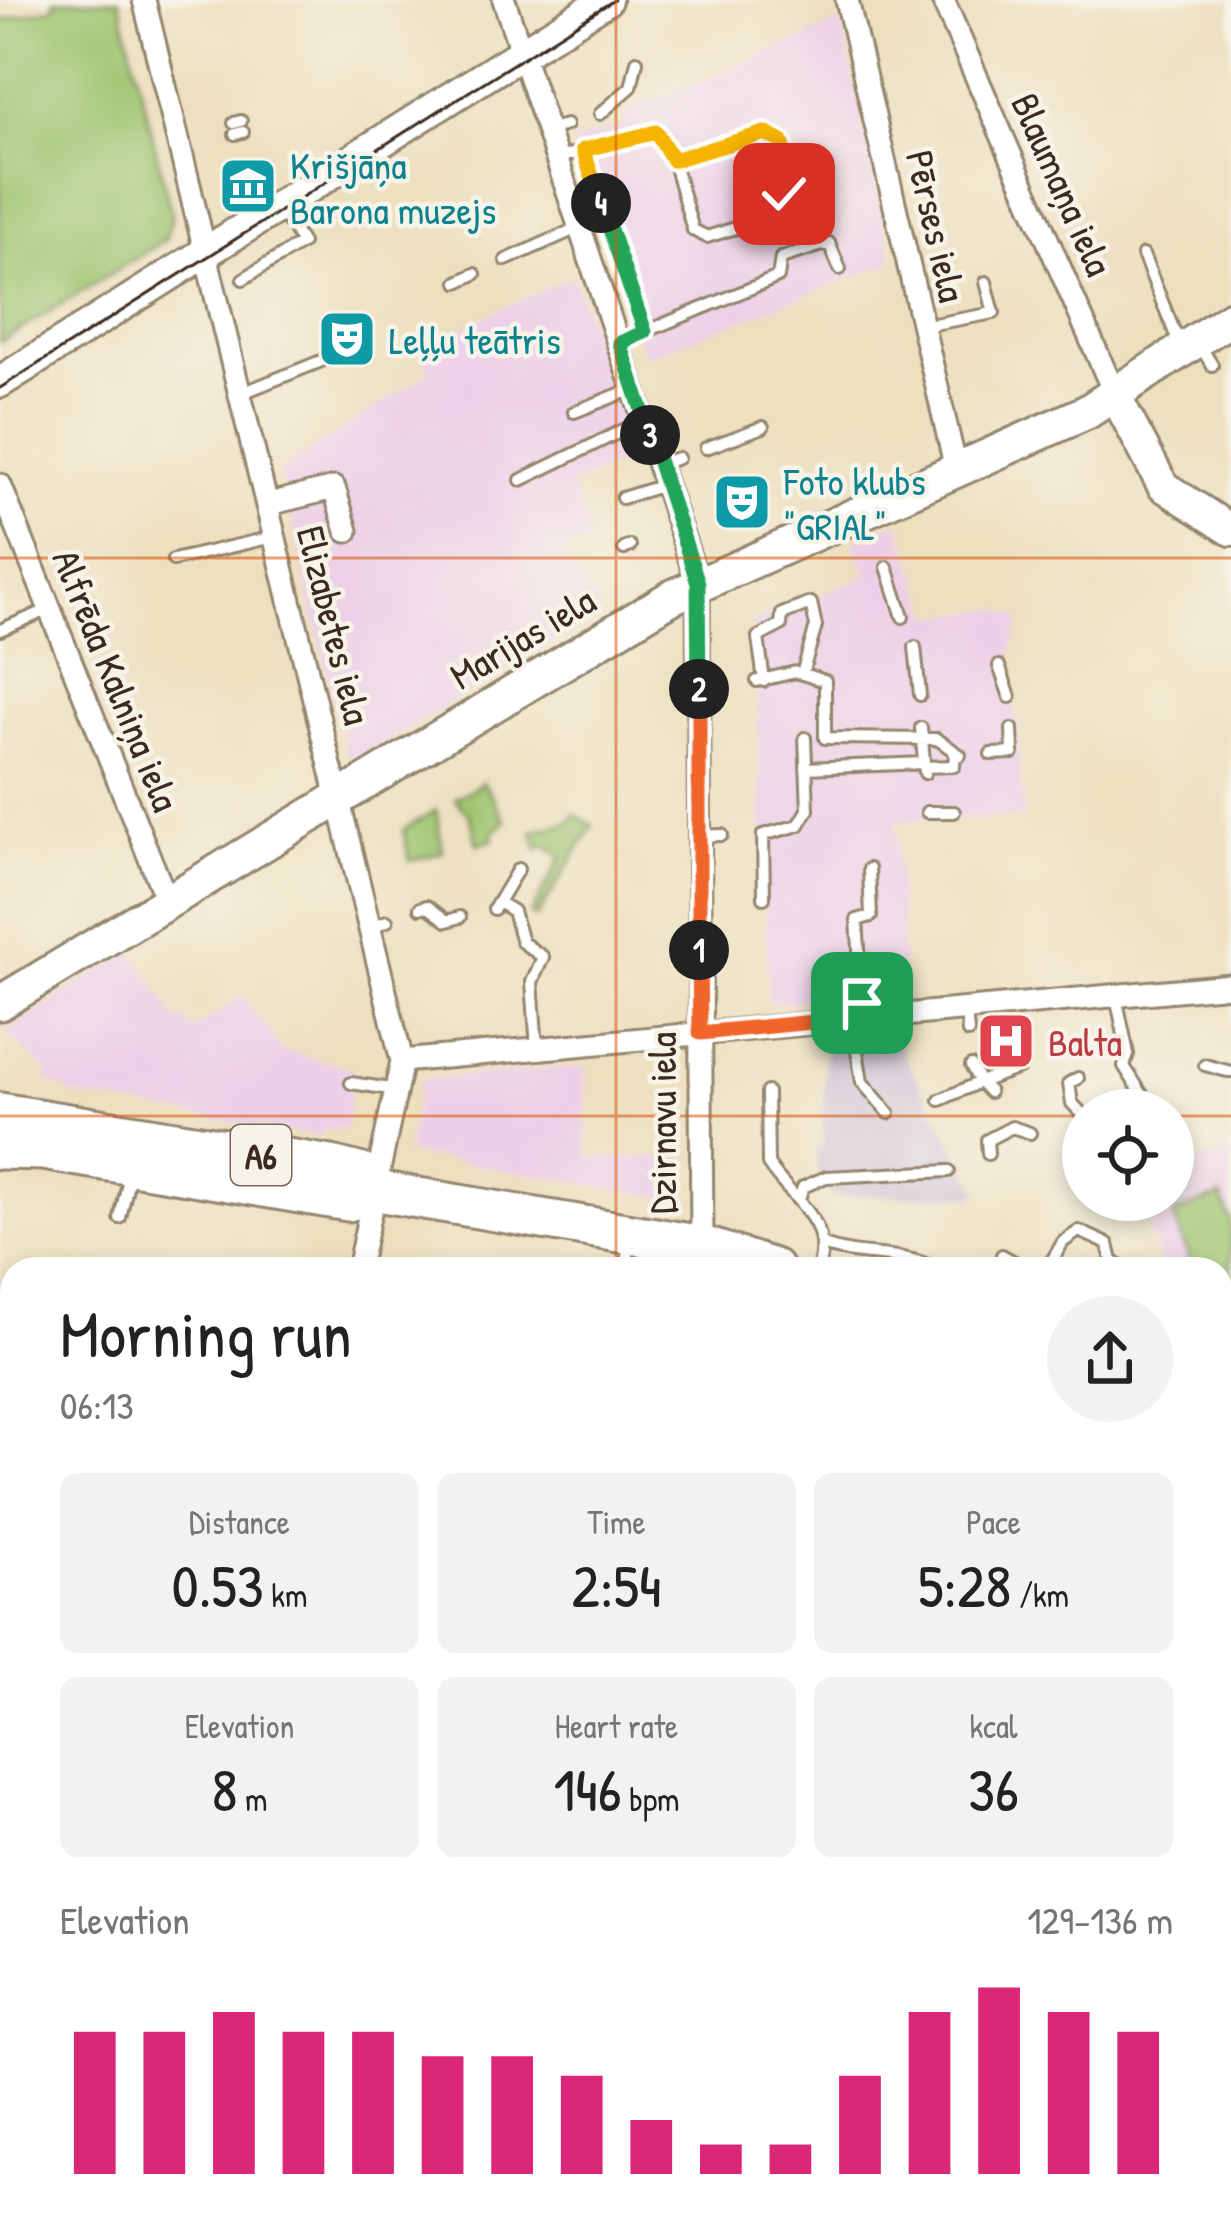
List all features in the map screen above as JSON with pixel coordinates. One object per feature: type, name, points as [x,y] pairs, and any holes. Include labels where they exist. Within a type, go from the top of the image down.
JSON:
[{"type":"highway","name":"A6","points":[[0,1113],[331,1166],[362,1174],[377,1191],[629,1251],[702,1257]]},
{"type":"highway","points":[[0,1149],[132,1165],[348,1201],[377,1191]]},
{"type":"main road","name":"Marijas iela","points":[[0,1004],[566,652],[698,583],[867,516],[1116,397],[1198,352],[1231,318]]},
{"type":"street","name":"Dzirnavu iela","points":[[504,0],[521,53],[557,127],[557,159],[645,420],[668,469],[673,529],[698,583],[710,681],[711,835],[700,1033],[702,1257]]},
{"type":"street","points":[[0,382],[606,0]]},
{"type":"street","name":"Pērses iela","points":[[847,0],[956,470]]},
{"type":"street","name":"Blaumaņa iela","points":[[943,0],[1116,397]]},
{"type":"street","name":"Elizabetes iela","points":[[150,2],[187,139],[206,252],[338,796],[378,924],[402,1061],[360,1257]]},
{"type":"street","points":[[1116,397],[1162,486],[1231,530]]},
{"type":"street","name":"Alfrēda Kalniņa iela","points":[[0,485],[167,901]]},
{"type":"street","points":[[268,505],[334,488],[347,531]]},
{"type":"street","points":[[402,1061],[700,1033],[859,1011],[966,1008],[1231,985]]},
{"type":"lane","points":[[600,114],[631,87],[637,62]]},
{"type":"lane","points":[[557,159],[656,132],[673,160],[699,235],[748,224],[750,206],[784,194],[795,183],[782,142],[767,132],[673,160]]},
{"type":"lane","points":[[583,150],[645,332]]},
{"type":"lane","points":[[243,279],[302,243],[278,206]]},
{"type":"lane","points":[[506,260],[580,227]]},
{"type":"lane","points":[[620,343],[778,278],[781,258],[830,243],[840,269]]},
{"type":"lane","points":[[1144,255],[1170,330],[1198,352]]},
{"type":"lane","points":[[458,282],[475,274]]},
{"type":"lane","points":[[923,326],[994,313],[986,282]]},
{"type":"lane","points":[[242,393],[331,357]]},
{"type":"lane","points":[[574,412],[634,388]]},
{"type":"lane","points":[[521,481],[645,420]]},
{"type":"lane","points":[[706,448],[763,428]]},
{"type":"lane","points":[[622,498],[668,469]]},
{"type":"lane","points":[[173,560],[276,536]]},
{"type":"lane","points":[[887,568],[902,616]]},
{"type":"lane","points":[[802,674],[816,626],[811,603],[782,614],[781,625],[758,637],[761,681],[802,674],[825,681],[825,738],[921,732],[948,744],[957,754],[954,766],[806,768]]},
{"type":"lane","points":[[0,630],[50,609]]},
{"type":"lane","points":[[915,647],[920,695]]},
{"type":"lane","points":[[999,666],[1010,698]]},
{"type":"lane","points":[[992,754],[1013,753],[1012,730]]},
{"type":"lane","points":[[921,732],[924,768]]},
{"type":"lane","points":[[764,898],[763,835],[799,825],[808,810],[805,738]]},
{"type":"lane","points":[[923,812],[954,812]]},
{"type":"lane","points":[[860,963],[857,920],[871,916],[869,868]]},
{"type":"lane","points":[[518,869],[496,906],[513,911],[522,942],[543,957],[532,982],[537,1048]]},
{"type":"lane","points":[[420,908],[427,906],[447,921],[460,917]]},
{"type":"lane","points":[[1116,996],[1128,1054],[1124,1066],[1139,1089]]},
{"type":"lane","points":[[966,1008],[968,1032]]},
{"type":"lane","points":[[859,1011],[862,1082],[889,1113]]},
{"type":"lane","points":[[1205,1065],[1231,1072]]},
{"type":"lane","points":[[971,1066],[984,1087]]},
{"type":"lane","points":[[940,1100],[984,1087],[1019,1068]]},
{"type":"lane","points":[[1068,1089],[1078,1078]]},
{"type":"lane","points":[[351,1083],[397,1090]]},
{"type":"lane","points":[[766,1092],[767,1164],[814,1218],[824,1245],[821,1257]]},
{"type":"lane","points":[[988,1154],[988,1140],[1006,1126],[1030,1133]]},
{"type":"lane","points":[[120,1218],[132,1165]]},
{"type":"lane","points":[[799,1199],[803,1186],[826,1177],[949,1171]]},
{"type":"lane","points":[[1055,1257],[1079,1231],[1108,1244],[1111,1257]]},
{"type":"lane","points":[[824,1245],[846,1253],[912,1257]]},
{"type":"lane","points":[[1002,1255],[1006,1257]]},
{"type":"shaded area","points":[[841,22],[893,262],[645,357],[572,141],[628,124],[625,113]]},
{"type":"shaded area","points":[[573,276],[635,458],[571,484],[592,541],[561,553],[602,611],[357,760],[347,756],[280,471],[431,371],[417,349]]},
{"type":"shaded area","points":[[899,521],[932,616],[996,609],[1021,618],[1011,655],[1024,817],[896,821],[904,994],[769,1004],[754,621],[867,576],[853,541]]},
{"type":"shaded area","points":[[132,950],[178,1021],[183,1018],[193,1030],[242,995],[282,1050],[354,1069],[346,1128],[323,1130],[321,1137],[216,1120],[73,1095],[46,1079],[48,1073],[6,1031]]},
{"type":"shaded area","points":[[894,1038],[980,1192],[974,1196],[831,1196],[817,1170],[817,1148],[823,1148],[825,1045]]},
{"type":"shaded area","points":[[585,1066],[589,1158],[683,1157],[675,1199],[406,1153],[421,1079]]},
{"type":"shaded area","points":[[1231,1150],[1231,1257],[1158,1257],[1145,1221],[1194,1221],[1194,1162]]},
{"type":"green space","points":[[54,0],[119,0],[172,216],[165,240],[0,342],[0,21],[55,7]]},
{"type":"green space","points":[[483,782],[506,821],[492,834],[494,840],[477,844],[470,816],[455,799]]},
{"type":"green space","points":[[436,810],[443,852],[410,861],[403,830]]},
{"type":"green space","points":[[574,814],[593,825],[537,917],[531,914],[562,856],[545,845],[538,849],[533,831],[570,822]]},
{"type":"green space","points":[[1221,1196],[1231,1222],[1231,1257],[1189,1257],[1176,1221],[1194,1221],[1194,1206]]},
{"type":"tram line","points":[[0,388],[614,0]]},
{"type":"place","name":"Krišjāņa Barona muzejs","points":[[248,186]]},
{"type":"place","name":"Leļļu teātris","points":[[347,339]]},
{"type":"place","name":"Foto klubs \"GRIAL\"","points":[[742,502]]},
{"type":"place","name":"Balta","points":[[1006,1041]]},
{"type":"route","points":[[784,194],[795,183],[782,142],[767,132],[697,157],[673,160],[656,132],[583,150],[645,332],[620,343],[698,583],[700,1033],[864,1017],[862,1003]]}]
